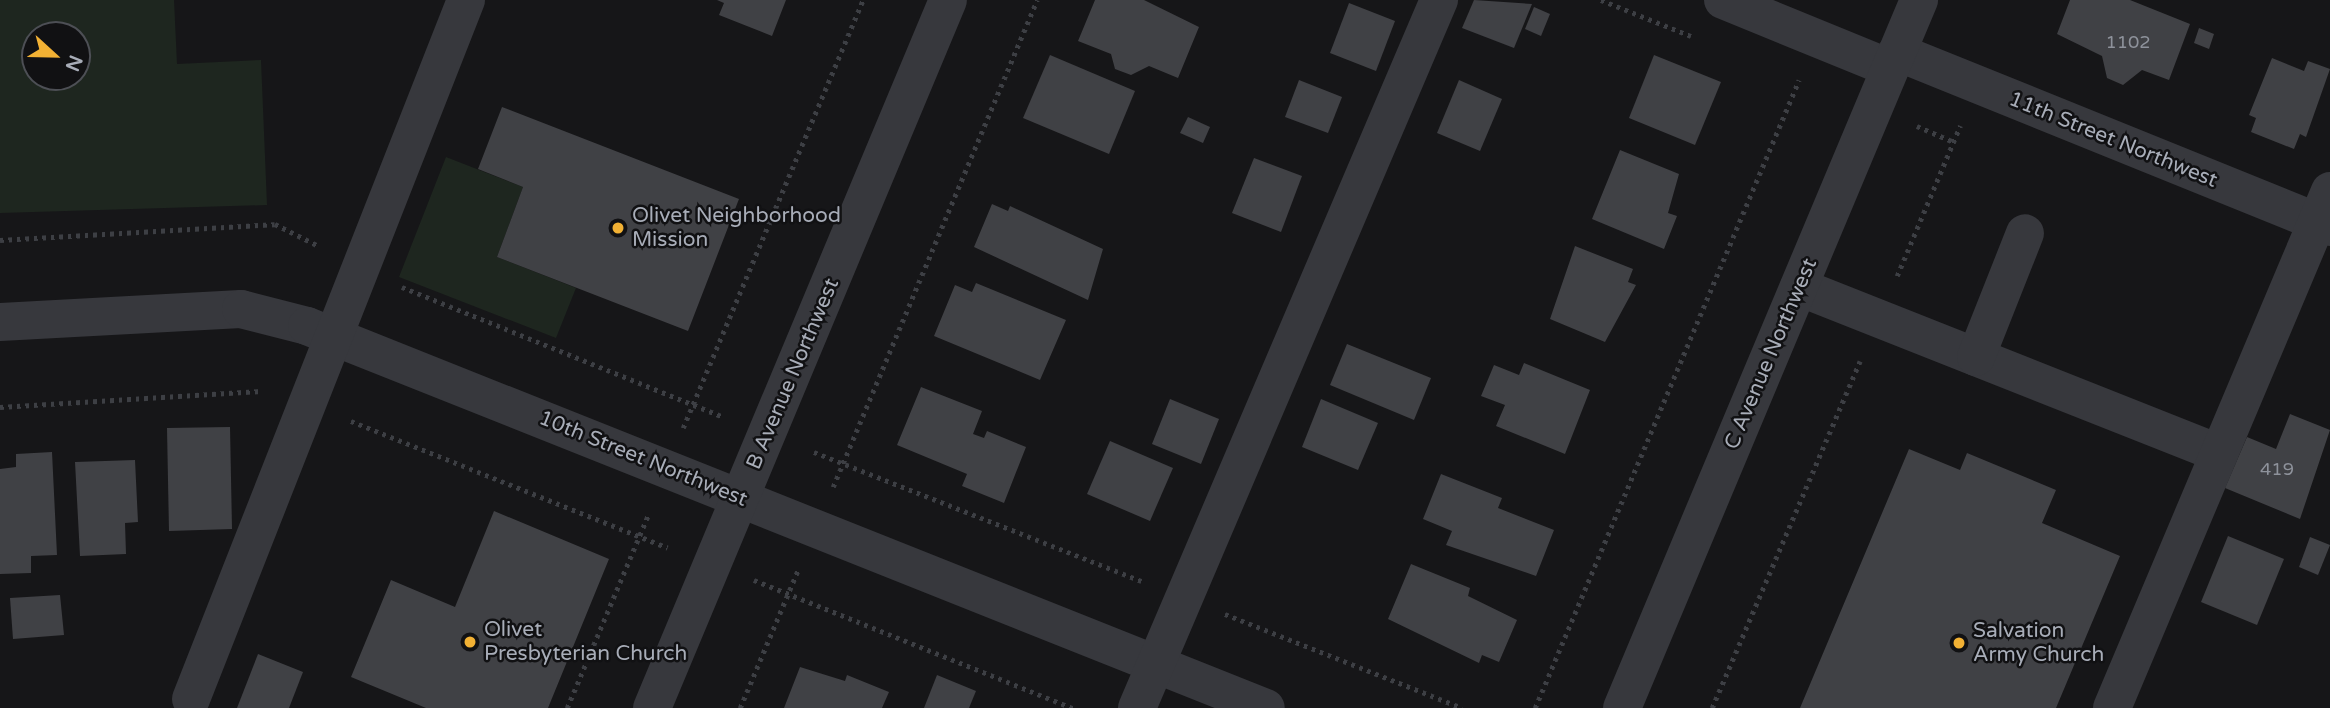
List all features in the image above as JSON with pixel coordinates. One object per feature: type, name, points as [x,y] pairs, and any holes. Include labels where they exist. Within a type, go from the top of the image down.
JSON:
[{"type":"street","points":[[191,699],[338,338],[466,0]]},
{"type":"street","name":"B Avenue Northwest","points":[[652,708],[948,0]]},
{"type":"street","points":[[1137,708],[1439,0]]},
{"type":"street","name":"11th Street Northwest","points":[[1723,0],[2325,213]]},
{"type":"street","name":"C Avenue Northwest","points":[[1622,708],[1919,0]]},
{"type":"street","points":[[2112,708],[2219,453],[2325,213]]},
{"type":"street","points":[[1976,357],[2025,233]]},
{"type":"street","points":[[1799,287],[2219,453]]},
{"type":"street","name":"10th Street Northwest","points":[[0,322],[241,309],[338,338],[1266,708]]},
{"type":"path","points":[[680,434],[863,0]]},
{"type":"path","points":[[831,491],[1037,0]]},
{"type":"path","points":[[1535,708],[1803,71]]},
{"type":"path","points":[[1712,708],[1964,115]]},
{"type":"path","points":[[1917,126],[1954,142]]},
{"type":"path","points":[[568,708],[654,503]]},
{"type":"path","points":[[740,708],[801,562]]},
{"type":"path","points":[[750,579],[1073,708]]},
{"type":"shaded area","points":[[0,0],[174,0],[177,64],[261,60],[267,205],[0,213]]},
{"type":"shaded area","points":[[446,157],[523,187],[497,257],[576,288],[556,338],[399,277]]},
{"type":"building","points":[[717,0],[786,0],[772,36],[719,15],[724,3]]},
{"type":"building","points":[[1095,0],[1144,0],[1199,27],[1178,78],[1149,66],[1131,75],[1115,69],[1111,54],[1078,41]]},
{"type":"building","points":[[1474,0],[1532,4],[1514,48],[1462,28]]},
{"type":"building","points":[[2070,0],[2130,0],[2190,24],[2169,80],[2142,70],[2123,85],[2107,78],[2102,56],[2057,34]]},
{"type":"building","points":[[1349,3],[1395,21],[1376,71],[1330,53]]},
{"type":"building","points":[[1534,7],[1550,14],[1541,36],[1525,29]]},
{"type":"building","points":[[2199,28],[2214,34],[2209,49],[2194,43]]},
{"type":"building","points":[[1050,55],[1135,91],[1109,154],[1023,118]]},
{"type":"building","points":[[1654,55],[1721,82],[1695,145],[1629,118]]},
{"type":"building","points":[[2272,58],[2304,71],[2308,61],[2330,69],[2306,137],[2300,134],[2294,149],[2251,132],[2256,118],[2249,115]]},
{"type":"building","points":[[1299,80],[1342,97],[1328,133],[1285,117]]},
{"type":"building","points":[[1459,80],[1502,99],[1480,151],[1437,133]]},
{"type":"building","name":"Olivet Neighborhood Mission","points":[[502,107],[739,199],[688,331],[497,257],[523,187],[478,169]]},
{"type":"building","points":[[1188,117],[1210,127],[1203,143],[1180,133]]},
{"type":"building","points":[[1620,150],[1679,174],[1668,213],[1677,216],[1664,249],[1592,219]]},
{"type":"building","points":[[1254,158],[1302,176],[1281,232],[1232,213]]},
{"type":"building","points":[[992,204],[1008,211],[1010,206],[1103,249],[1088,300],[974,247]]},
{"type":"building","points":[[1575,246],[1633,269],[1628,282],[1636,285],[1605,342],[1550,319]]},
{"type":"building","points":[[976,283],[1066,320],[1040,380],[934,336],[955,285],[972,292]]},
{"type":"building","points":[[1347,344],[1431,378],[1414,420],[1330,385]]},
{"type":"building","points":[[1524,363],[1590,390],[1565,454],[1496,426],[1505,405],[1481,396],[1494,365],[1519,375]]},
{"type":"building","points":[[921,387],[982,411],[973,434],[984,438],[987,431],[1026,447],[1004,503],[962,486],[967,474],[897,445]]},
{"type":"building","points":[[1170,399],[1219,419],[1201,464],[1152,444]]},
{"type":"building","points":[[1321,399],[1378,423],[1358,470],[1302,447]]},
{"type":"building","points":[[2290,414],[2330,430],[2300,519],[2225,488],[2247,437],[2276,449]]},
{"type":"building","points":[[230,427],[232,529],[169,531],[167,428]]},
{"type":"building","points":[[1110,441],[1173,468],[1150,521],[1087,494]]},
{"type":"building","points":[[1909,449],[1960,470],[1967,453],[2056,490],[2042,523],[2120,556],[2056,708],[1800,708]]},
{"type":"building","points":[[52,452],[57,555],[31,556],[31,573],[0,574],[0,469],[16,467],[16,454]]},
{"type":"building","points":[[135,460],[138,522],[125,523],[126,554],[80,556],[75,462]]},
{"type":"building","points":[[1441,474],[1502,498],[1498,508],[1554,530],[1536,576],[1446,545],[1452,531],[1423,519]]},
{"type":"building","name":"Olivet Presbyterian Church","points":[[494,511],[609,559],[548,708],[426,708],[351,677],[391,580],[455,607]]},
{"type":"building","points":[[2228,536],[2284,559],[2257,625],[2201,602]]},
{"type":"building","points":[[2310,537],[2330,545],[2318,575],[2299,567]]},
{"type":"building","points":[[1411,564],[1470,588],[1468,596],[1517,620],[1499,662],[1482,655],[1479,663],[1388,619]]},
{"type":"building","points":[[60,595],[64,635],[13,639],[10,598]]},
{"type":"building","points":[[258,654],[303,672],[289,708],[237,708]]},
{"type":"building","points":[[800,667],[845,681],[847,675],[889,692],[882,708],[784,708]]},
{"type":"building","points":[[937,675],[976,691],[969,708],[924,708]]},
{"type":"place","name":"Olivet Neighborhood Mission","points":[[618,228]]},
{"type":"place","name":"Olivet Presbyterian Church","points":[[470,642]]},
{"type":"place","name":"Salvation Army Church","points":[[1959,643]]}]
